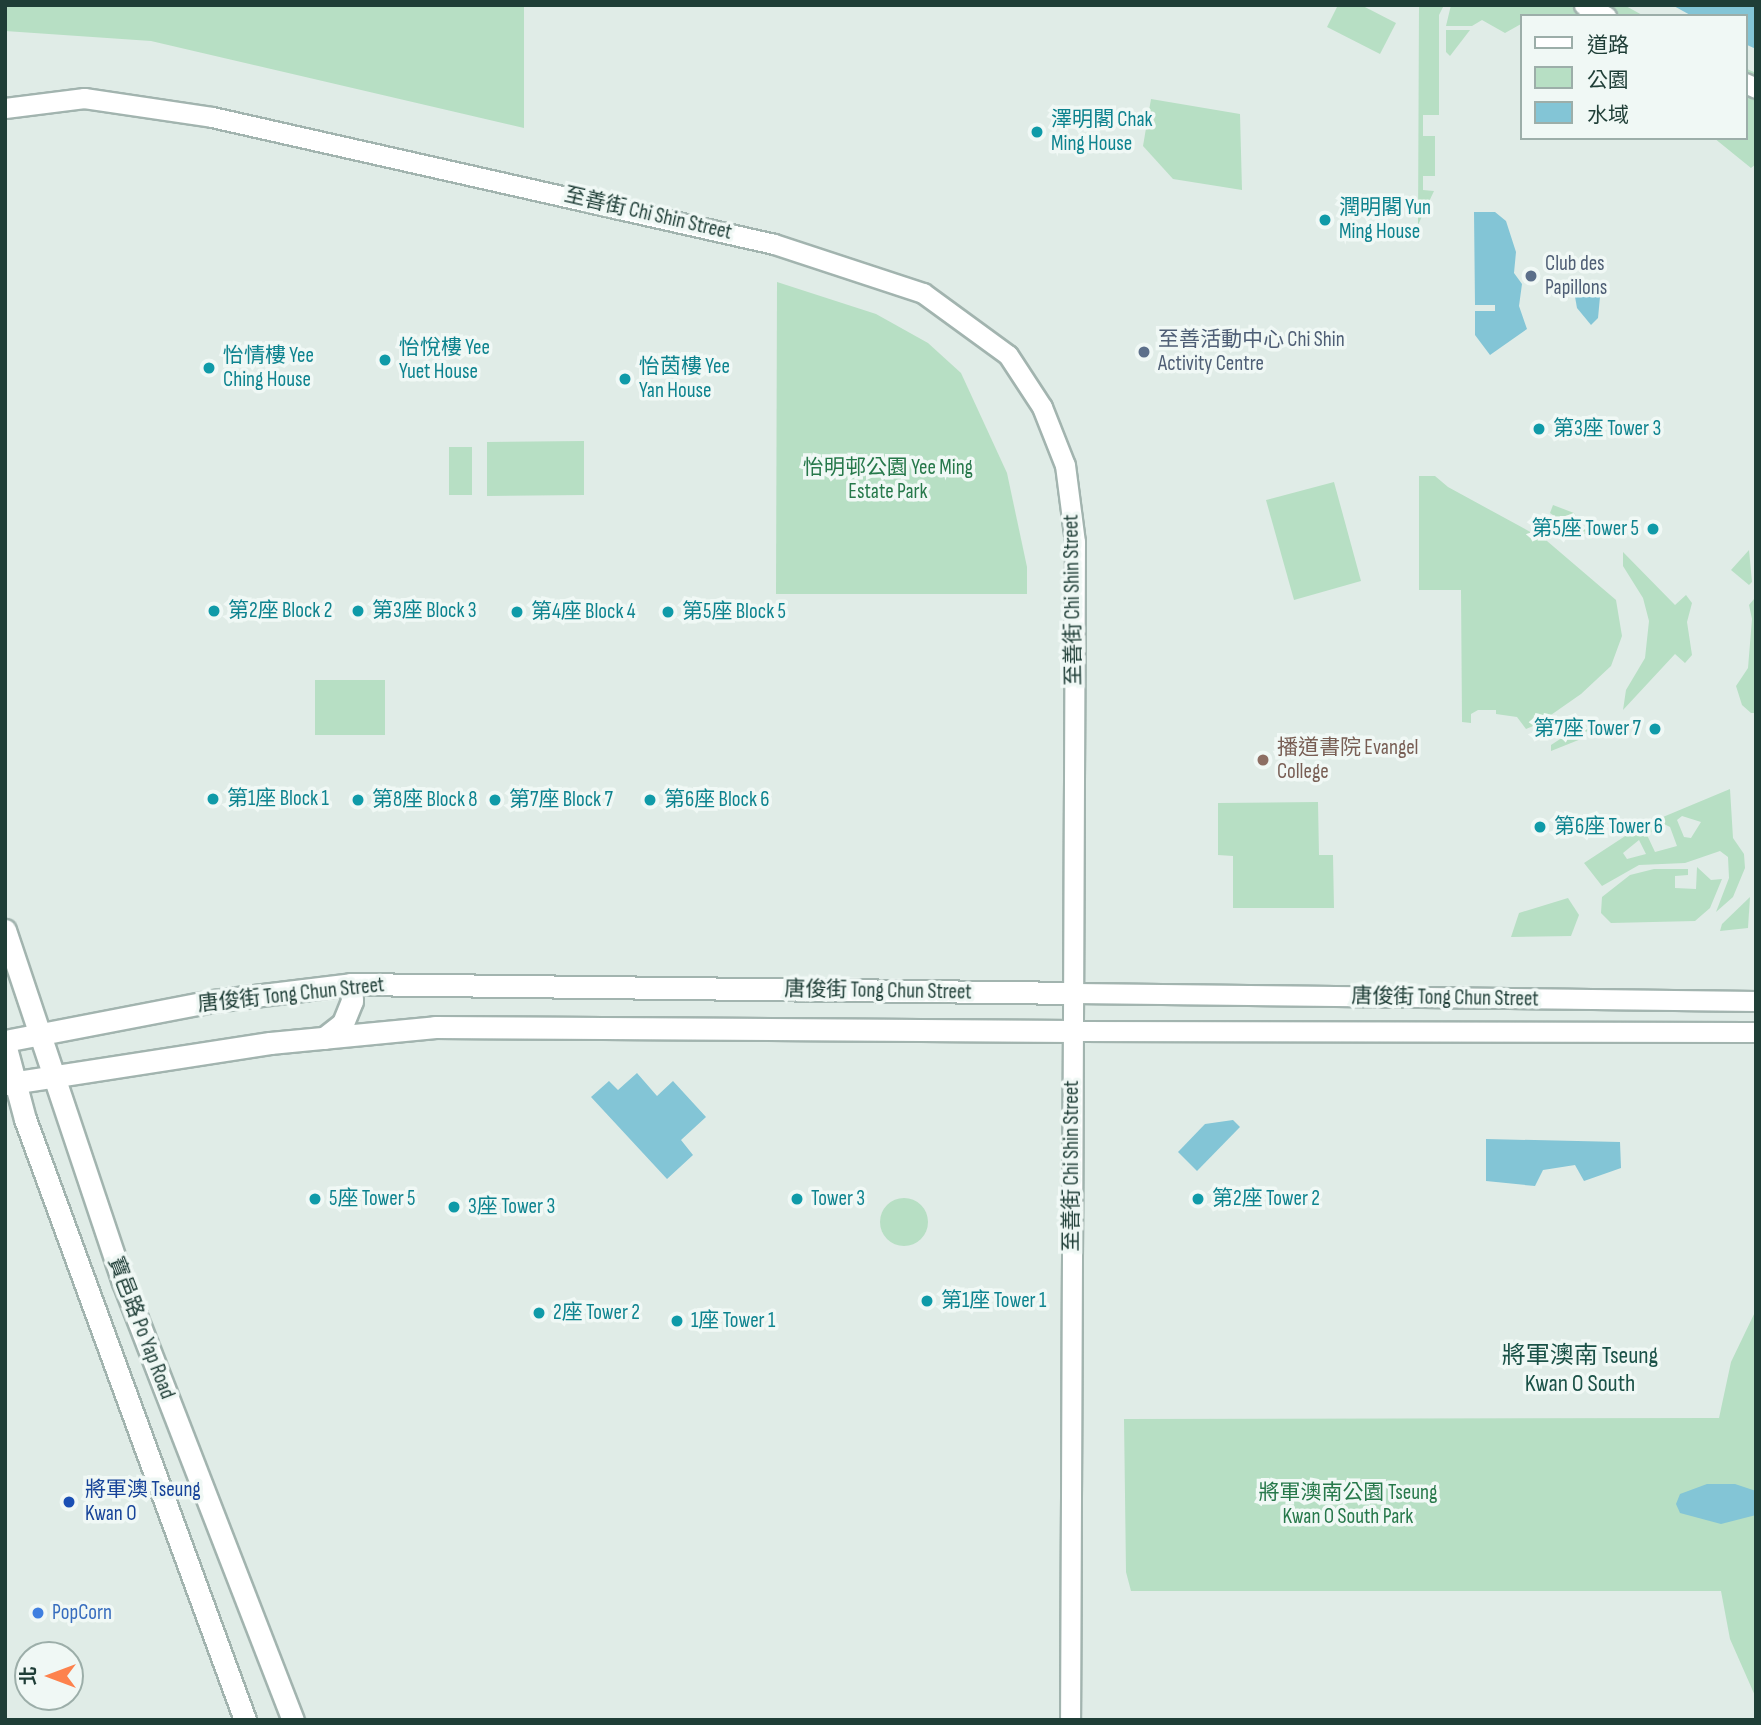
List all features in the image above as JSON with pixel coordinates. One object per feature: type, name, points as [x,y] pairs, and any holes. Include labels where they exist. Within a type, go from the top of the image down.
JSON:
[{"type":"street","points":[[1584,5],[1602,14]]},
{"type":"street","name":"至善街 Chi Shin Street","points":[[11,105],[84,98],[212,117],[774,244],[923,293],[1008,355],[1042,407],[1065,465],[1075,542],[1070,1720]]},
{"type":"street","name":"寶邑路 Po Yap Road","points":[[5,930],[123,1282],[293,1720]]},
{"type":"street","points":[[324,1038],[343,1023],[352,1001],[351,984]]},
{"type":"street","name":"唐俊街 Tong Chun Street","points":[[5,1042],[213,1001],[351,984],[1756,1001]]},
{"type":"street","name":"唐俊街 Tong Chun Street","points":[[10,1084],[324,1038],[495,1026],[1072,1031],[1756,1032]]},
{"type":"street","name":"寶邑路 Po Yap Road","points":[[5,1042],[10,1084],[245,1720]]},
{"type":"green space","points":[[5,5],[524,5],[524,128],[151,41],[5,31]]},
{"type":"green space","points":[[1338,5],[1361,5],[1396,23],[1380,54],[1327,27]]},
{"type":"green space","points":[[1419,5],[1444,5],[1439,15],[1439,115],[1423,115],[1423,136],[1435,136],[1435,176],[1423,176],[1423,190],[1434,191],[1418,225]]},
{"type":"green space","points":[[1451,5],[1624,5],[1640,14],[1520,14],[1520,25],[1505,33],[1482,20],[1472,26],[1446,26]]},
{"type":"green space","points":[[1446,30],[1470,30],[1450,56],[1446,52]]},
{"type":"green space","points":[[1747,69],[1756,73],[1756,164],[1751,168],[1716,140],[1747,140]]},
{"type":"green space","points":[[1151,99],[1240,114],[1242,190],[1173,179],[1143,146]]},
{"type":"green space","name":"怡明邨公園 Yee Ming Estate Park","points":[[777,282],[876,314],[928,343],[961,373],[1007,473],[1027,567],[1027,594],[776,594]]},
{"type":"green space","points":[[584,441],[584,495],[487,496],[487,442]]},
{"type":"green space","points":[[449,447],[472,447],[472,495],[449,495]]},
{"type":"green space","points":[[1419,476],[1435,476],[1448,487],[1547,541],[1616,600],[1622,636],[1611,666],[1581,694],[1538,724],[1526,729],[1517,717],[1496,714],[1496,710],[1478,710],[1471,714],[1471,723],[1462,722],[1461,590],[1419,590]]},
{"type":"green space","points":[[1334,482],[1361,581],[1294,600],[1266,500]]},
{"type":"green space","points":[[1553,505],[1574,513],[1589,534],[1581,534],[1550,513]]},
{"type":"green space","points":[[1749,550],[1752,582],[1749,585],[1731,570]]},
{"type":"green space","points":[[1623,552],[1675,605],[1686,595],[1692,603],[1687,622],[1692,655],[1685,663],[1675,654],[1623,710],[1626,690],[1645,658],[1649,621],[1643,598],[1623,566]]},
{"type":"green space","points":[[1754,599],[1756,713],[1751,713],[1742,705],[1736,686],[1748,668],[1752,619],[1749,605]]},
{"type":"green space","points":[[315,680],[385,680],[385,735],[315,735]]},
{"type":"green space","points":[[1583,724],[1589,729],[1581,739],[1551,751],[1551,745]]},
{"type":"green space","points":[[1730,789],[1733,838],[1744,854],[1745,868],[1733,897],[1716,912],[1729,878],[1728,857],[1720,851],[1685,863],[1639,865],[1602,886],[1584,863],[1639,827]],"holes":[[[1682,816],[1701,822],[1691,838],[1684,837],[1677,820]],[[1664,824],[1670,827],[1677,846],[1655,852],[1647,835]],[[1639,840],[1646,854],[1627,859],[1623,853]]]},
{"type":"green space","points":[[1318,802],[1319,855],[1333,855],[1334,908],[1233,908],[1233,856],[1218,855],[1218,803]]},
{"type":"green space","points":[[1697,867],[1711,880],[1722,879],[1710,908],[1695,921],[1611,923],[1601,913],[1602,897],[1630,875],[1654,869],[1688,869],[1688,875],[1675,876],[1675,888],[1696,889]]},
{"type":"green space","points":[[1750,897],[1748,928],[1720,931],[1722,924]]},
{"type":"green space","points":[[1568,898],[1579,915],[1571,936],[1511,937],[1519,913]]},
{"type":"green space","points":[[904,1198],[921,1205],[928,1222],[921,1239],[904,1246],[887,1239],[880,1222],[887,1205]]},
{"type":"green space","name":"將軍澳南公園 Tseung Kwan O South Park","points":[[1756,1310],[1756,1698],[1730,1639],[1721,1591],[1131,1591],[1126,1572],[1124,1419],[1719,1418],[1731,1362]]},
{"type":"water","points":[[1672,5],[1756,5],[1756,49],[1747,45],[1747,14],[1688,14]]},
{"type":"water","points":[[1474,212],[1495,212],[1506,221],[1516,252],[1514,273],[1522,284],[1519,306],[1527,329],[1490,355],[1475,335],[1475,311],[1495,311],[1495,305],[1475,305]]},
{"type":"water","points":[[1572,280],[1589,284],[1600,297],[1598,318],[1591,325],[1577,308]]},
{"type":"water","points":[[637,1073],[657,1096],[673,1081],[706,1117],[681,1140],[693,1155],[667,1179],[591,1097],[609,1081],[618,1090]]},
{"type":"water","points":[[1233,1120],[1240,1127],[1197,1171],[1178,1152],[1205,1124]]},
{"type":"water","points":[[1486,1139],[1620,1142],[1621,1168],[1584,1181],[1575,1165],[1543,1170],[1535,1186],[1486,1181]]},
{"type":"water","points":[[1707,1484],[1735,1484],[1756,1491],[1756,1515],[1721,1524],[1680,1513],[1676,1504],[1680,1494]]},
{"type":"place","name":"澤明閣 Chak Ming House","points":[[1037,132]]},
{"type":"place","name":"潤明閣 Yun Ming House","points":[[1325,220]]},
{"type":"place","name":"Club des Papillons","points":[[1531,276]]},
{"type":"place","name":"至善活動中心 Chi Shin Activity Centre","points":[[1144,352]]},
{"type":"place","name":"怡悅樓 Yee Yuet House","points":[[385,360]]},
{"type":"place","name":"怡情樓 Yee Ching House","points":[[209,368]]},
{"type":"place","name":"怡茵樓 Yee Yan House","points":[[625,379]]},
{"type":"place","name":"第3座 Tower 3","points":[[1539,429]]},
{"type":"place","name":"第5座 Tower 5","points":[[1653,529]]},
{"type":"place","name":"第2座 Block 2","points":[[214,611]]},
{"type":"place","name":"第3座 Block 3","points":[[358,611]]},
{"type":"place","name":"第4座 Block 4","points":[[517,612]]},
{"type":"place","name":"第5座 Block 5","points":[[668,612]]},
{"type":"place","name":"第7座 Tower 7","points":[[1655,729]]},
{"type":"place","name":"播道書院 Evangel College","points":[[1263,760]]},
{"type":"place","name":"第1座 Block 1","points":[[213,799]]},
{"type":"place","name":"第8座 Block 8","points":[[358,800]]},
{"type":"place","name":"第7座 Block 7","points":[[495,800]]},
{"type":"place","name":"第6座 Block 6","points":[[650,800]]},
{"type":"place","name":"第6座 Tower 6","points":[[1540,827]]},
{"type":"place","name":"5座 Tower 5","points":[[315,1199]]},
{"type":"place","name":"Tower 3","points":[[797,1199]]},
{"type":"place","name":"第2座 Tower 2","points":[[1198,1199]]},
{"type":"place","name":"3座 Tower 3","points":[[454,1207]]},
{"type":"place","name":"第1座 Tower 1","points":[[927,1301]]},
{"type":"place","name":"2座 Tower 2","points":[[539,1313]]},
{"type":"place","name":"1座 Tower 1","points":[[677,1321]]},
{"type":"place","name":"將軍澳 Tseung Kwan O","points":[[69,1502]]},
{"type":"place","name":"PopCorn","points":[[38,1613]]},
{"type":"district","name":"將軍澳南 Tseung Kwan O South","points":[[1580,1370]]}]
